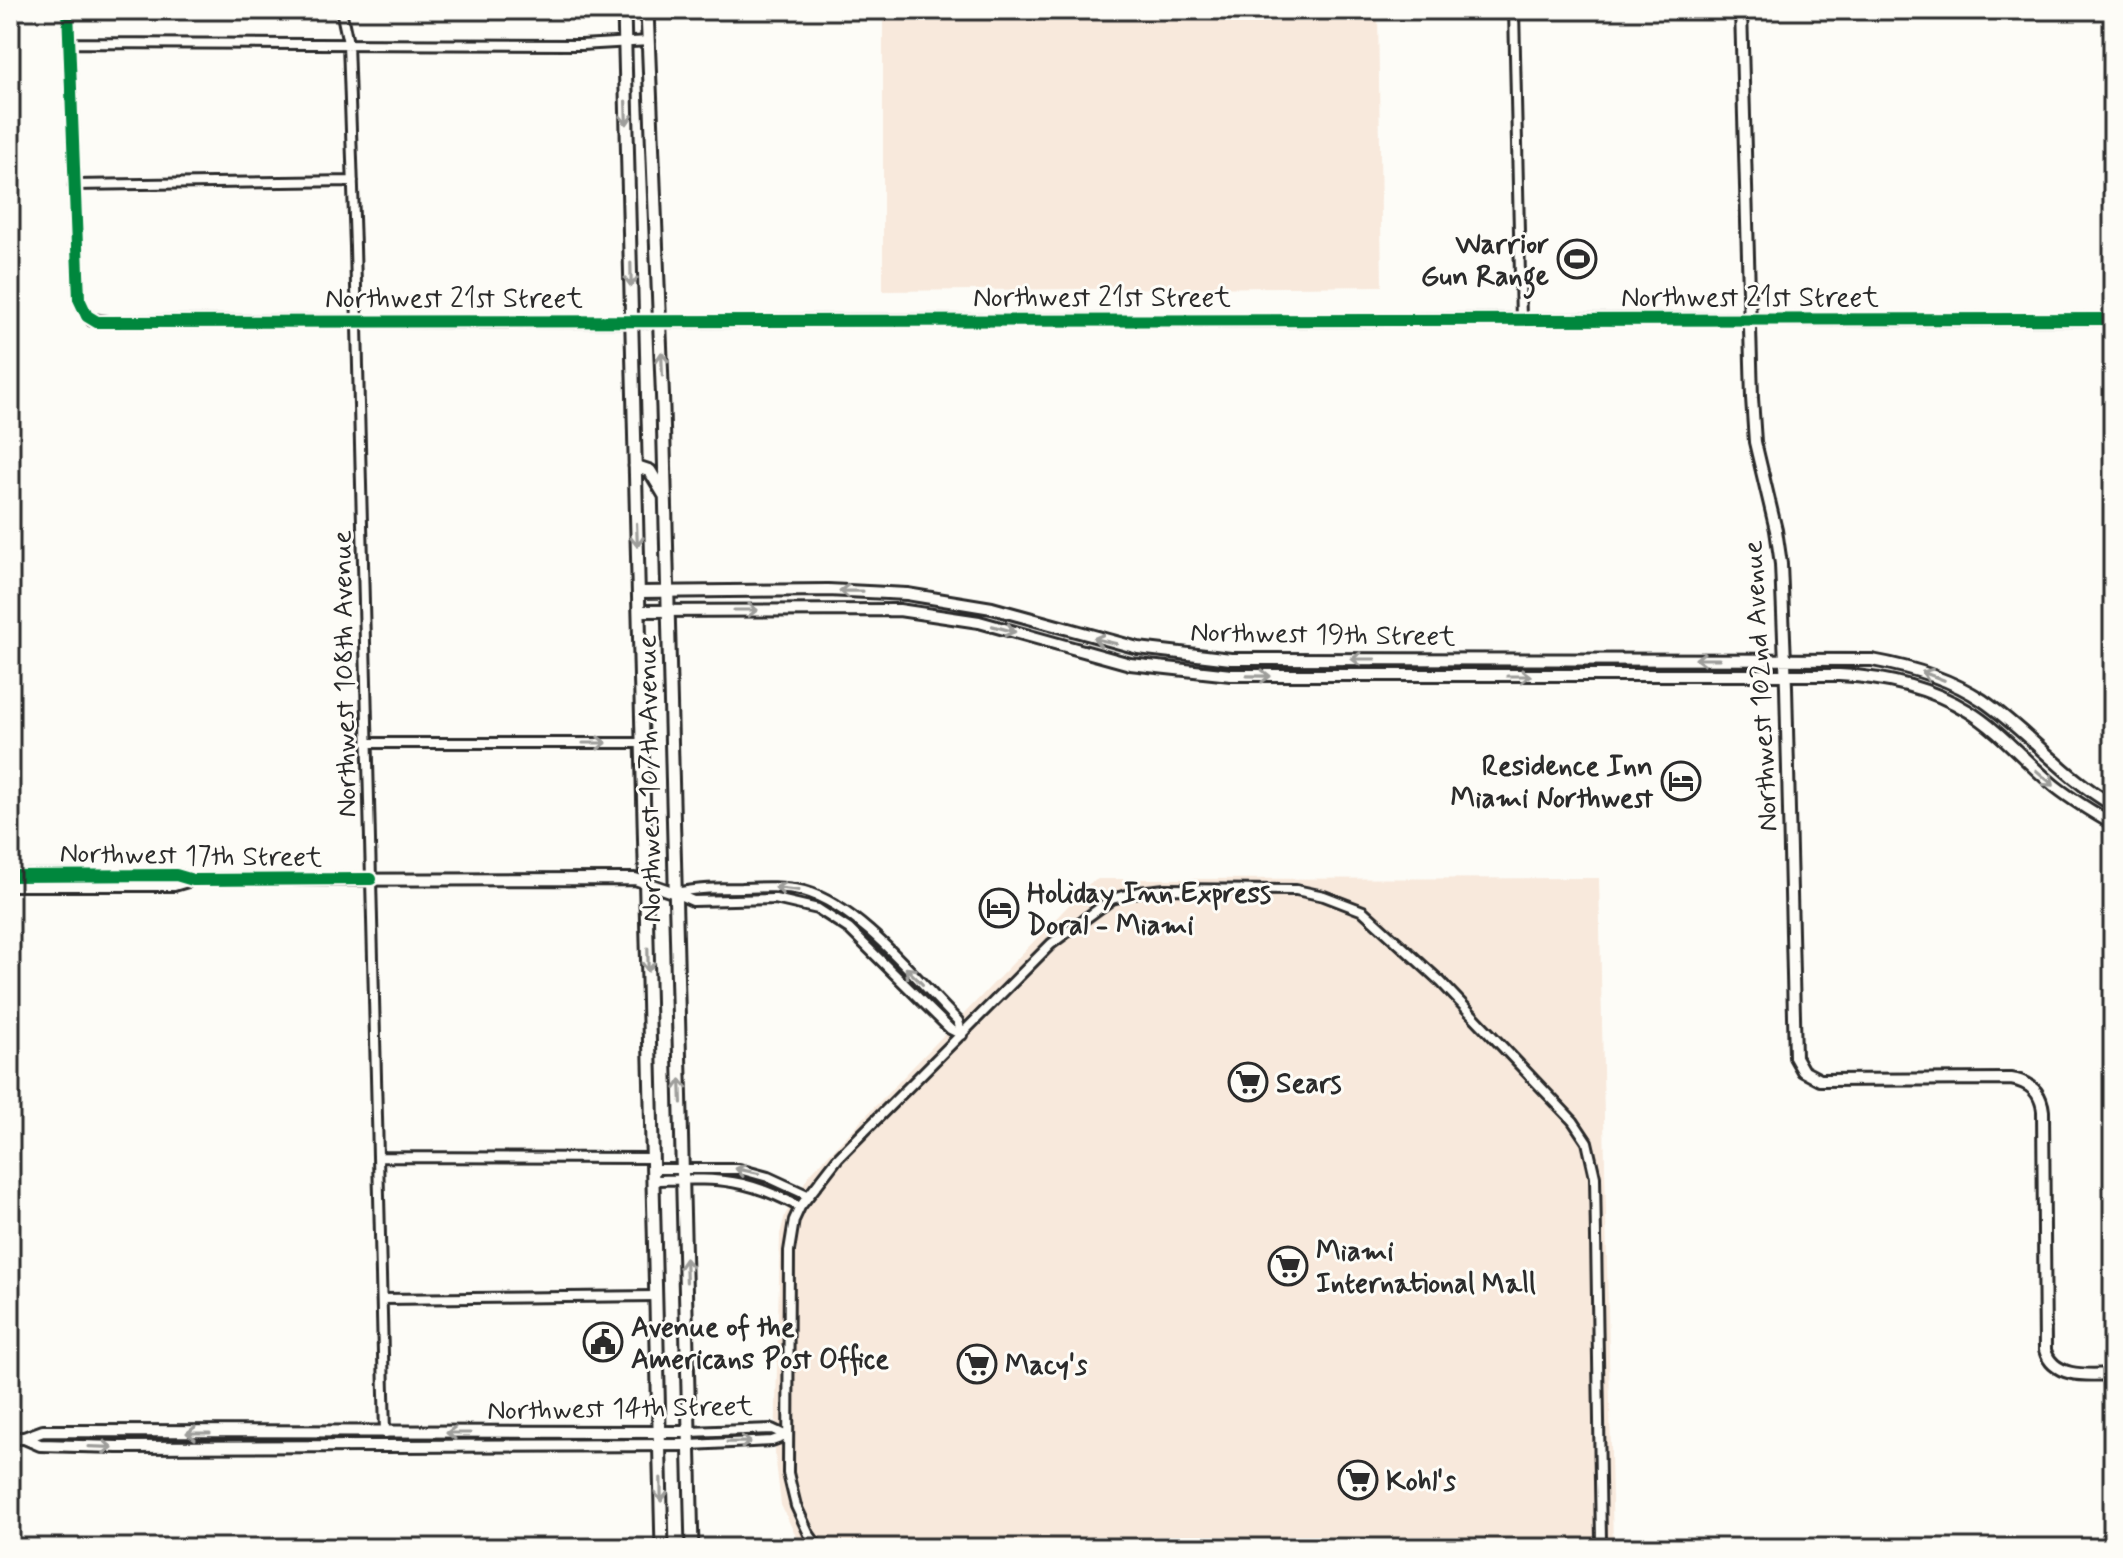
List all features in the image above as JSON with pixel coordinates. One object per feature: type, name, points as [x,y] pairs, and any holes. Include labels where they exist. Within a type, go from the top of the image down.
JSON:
[{"type":"main road","name":"Northwest 107th Avenue","points":[[624,10],[662,1548]]},
{"type":"main road","name":"Northwest 107th Avenue","points":[[647,10],[668,591],[692,1548]]},
{"type":"main road","points":[[635,466],[650,471],[665,497]]},
{"type":"street","points":[[68,10],[79,299],[84,312],[92,320]]},
{"type":"street","name":"Northwest 108th Avenue","points":[[341,10],[348,43],[353,181],[385,1433]]},
{"type":"street","points":[[1514,10],[1521,320]]},
{"type":"street","name":"Northwest 102nd Avenue","points":[[1741,10],[1755,442],[1778,541],[1786,675],[1794,1052],[1803,1071],[1820,1080],[2011,1079],[2033,1088],[2042,1105],[2045,1350],[2051,1363],[2064,1371],[2077,1375],[2113,1374]]},
{"type":"street","points":[[68,43],[649,41]]},
{"type":"street","points":[[73,185],[353,181]]},
{"type":"street","name":"Northwest 21st Street","points":[[92,320],[2113,319]]},
{"type":"street","name":"Northwest 19th Street","points":[[639,592],[828,590],[907,594],[992,608],[1087,637],[1138,648],[1218,658],[1856,659],[1905,667],[1953,684],[1982,700],[2071,778],[2113,805]]},
{"type":"street","name":"Northwest 19th Street","points":[[640,611],[899,610],[979,622],[1130,664],[1231,675],[1855,676],[1907,684],[1938,695],[1968,711],[1988,725],[2057,788],[2113,824]]},
{"type":"street","points":[[367,743],[642,743]]},
{"type":"street","name":"Northwest 17th Street","points":[[10,876],[176,875],[193,880]]},
{"type":"street","name":"Northwest 17th Street","points":[[10,885],[174,885],[193,880],[635,879],[675,893]]},
{"type":"street","points":[[675,893],[694,889],[779,887],[808,892],[831,902],[849,912],[958,1021],[962,1035]]},
{"type":"street","points":[[819,1548],[805,1527],[793,1496],[787,1466],[789,1251],[794,1220],[800,1207],[838,1158],[1051,944],[1112,899],[1165,889],[1296,890],[1363,911],[1441,982],[1526,1069],[1573,1121],[1587,1142],[1595,1177],[1599,1548]]},
{"type":"street","points":[[378,1157],[653,1169],[742,1182],[765,1189],[800,1207]]},
{"type":"street","points":[[683,1174],[745,1170],[807,1195]]},
{"type":"street","points":[[382,1299],[656,1296]]},
{"type":"street","name":"Northwest 14th Street","points":[[10,1438],[24,1438],[43,1431],[507,1433],[772,1429],[787,1436]]},
{"type":"street","points":[[385,1433],[385,1447]]},
{"type":"street","points":[[507,1433],[507,1447]]},
{"type":"street","name":"Northwest 14th Street","points":[[24,1438],[40,1445],[101,1447],[660,1447],[772,1441],[787,1436]]},
{"type":"shaded area","points":[[883,10],[1378,10],[1382,286],[883,291]]},
{"type":"shaded area","points":[[1599,878],[1613,1548],[801,1547],[781,1505],[775,1453],[780,1234],[785,1215],[809,1175],[1090,883],[1098,879]]},
{"type":"cycle path","points":[[68,10],[79,299],[87,316],[97,322],[2113,319]]},
{"type":"cycle path","points":[[10,876],[176,875],[193,880],[371,879]]},
{"type":"place","name":"Warrior Gun Range","points":[[1577,259]]},
{"type":"place","name":"Residence Inn Miami Northwest","points":[[1681,781]]},
{"type":"place","name":"Holiday Inn Express Doral - Miami","points":[[999,908]]},
{"type":"place","name":"Sears","points":[[1248,1082]]},
{"type":"place","name":"Miami International Mall","points":[[1288,1266]]},
{"type":"place","name":"Avenue of the Americans Post Office","points":[[603,1342]]},
{"type":"place","name":"Macy's","points":[[977,1364]]},
{"type":"place","name":"Kohl's","points":[[1358,1480]]}]
